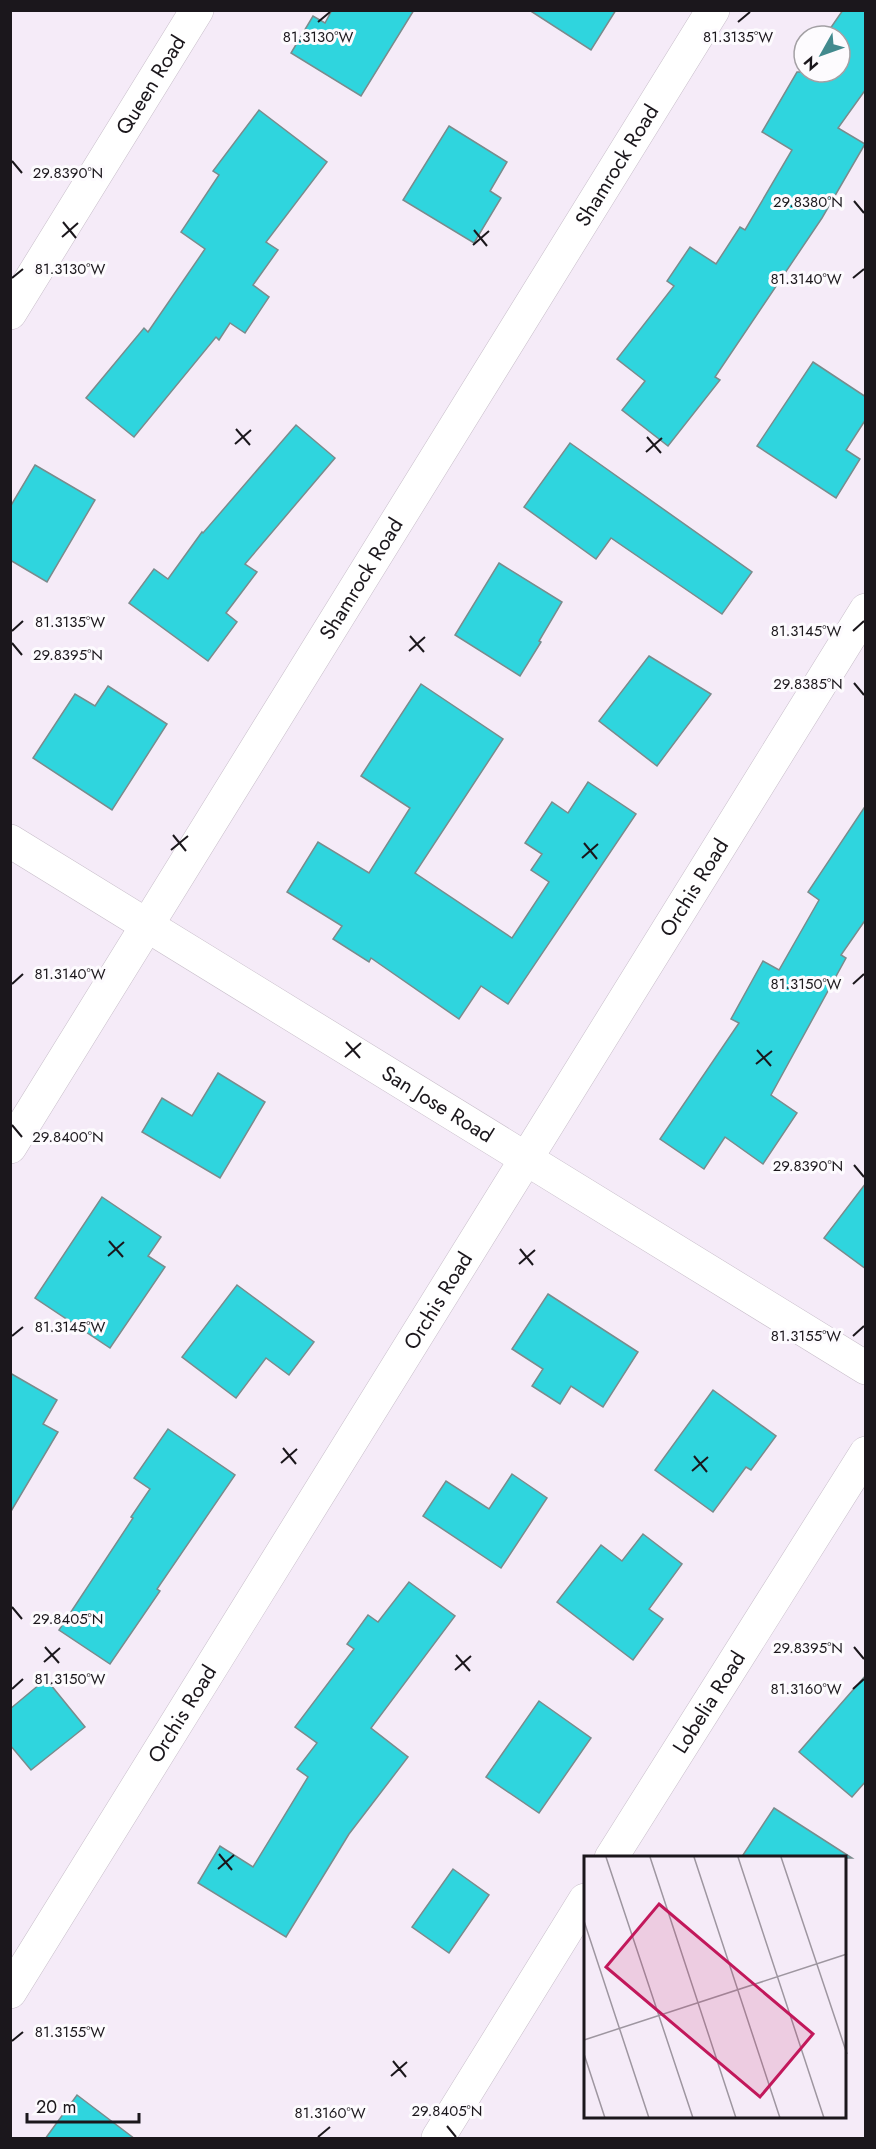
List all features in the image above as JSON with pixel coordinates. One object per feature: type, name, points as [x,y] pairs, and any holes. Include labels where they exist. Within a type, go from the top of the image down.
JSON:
[{"type":"street","name":"Queen Road","points":[[10,313],[197,10]]},
{"type":"street","name":"Shamrock Road","points":[[10,1147],[713,10]]},
{"type":"street","name":"Orchis Road","points":[[10,1992],[866,610]]},
{"type":"street","name":"San Jose Road","points":[[10,841],[866,1368]]},
{"type":"street","name":"Lobelia Road","points":[[612,1856],[866,1453]]},
{"type":"street","points":[[438,2139],[584,1902]]},
{"type":"building","points":[[332,10],[414,10],[361,96],[291,53],[313,16],[325,23]]},
{"type":"building","points":[[529,10],[616,10],[591,50]]},
{"type":"building","points":[[843,10],[866,10],[866,89],[838,128],[865,144],[822,218],[715,377],[720,380],[668,446],[622,410],[645,381],[617,359],[674,286],[667,281],[690,247],[716,264],[740,227],[745,230],[792,150],[762,132],[792,81],[792,84],[852,84],[852,24],[833,24]]},
{"type":"building","points":[[259,110],[327,162],[266,242],[278,250],[253,285],[269,297],[245,333],[230,323],[219,340],[216,337],[134,437],[86,398],[144,328],[148,332],[205,249],[181,232],[219,175],[213,171]]},
{"type":"building","points":[[449,126],[507,162],[490,191],[501,198],[474,243],[403,200]]},
{"type":"building","points":[[813,362],[866,397],[866,419],[846,450],[860,459],[836,498],[757,446]]},
{"type":"building","points":[[296,425],[335,458],[245,564],[257,572],[226,613],[237,622],[208,661],[129,603],[154,569],[168,579],[202,532]]},
{"type":"building","points":[[570,443],[752,572],[722,614],[611,538],[596,559],[524,507]]},
{"type":"building","points":[[35,465],[95,500],[47,582],[10,560],[10,507]]},
{"type":"building","points":[[499,563],[562,602],[520,676],[455,635]]},
{"type":"building","points":[[649,656],[711,694],[657,766],[599,721]]},
{"type":"building","points":[[421,684],[503,739],[415,873],[512,938],[549,882],[531,870],[542,854],[525,843],[552,802],[568,813],[588,782],[636,814],[508,1004],[481,986],[459,1019],[371,958],[369,962],[333,939],[342,926],[287,892],[318,842],[369,873],[410,808],[361,776]]},
{"type":"building","points":[[108,686],[167,724],[112,810],[33,758],[75,694],[95,706]]},
{"type":"building","points":[[866,805],[866,919],[841,955],[846,958],[771,1095],[797,1113],[763,1164],[725,1137],[704,1169],[660,1139],[739,1023],[731,1019],[763,961],[779,970],[819,900],[808,892]]},
{"type":"building","points":[[218,1073],[265,1102],[220,1178],[142,1132],[162,1098],[192,1116]]},
{"type":"building","points":[[866,1183],[866,1269],[824,1238]]},
{"type":"building","points":[[102,1197],[161,1237],[148,1256],[165,1267],[110,1348],[35,1298]]},
{"type":"building","points":[[237,1285],[314,1342],[289,1375],[266,1358],[236,1398],[182,1357]]},
{"type":"building","points":[[548,1294],[638,1352],[603,1407],[571,1386],[560,1404],[532,1386],[543,1369],[512,1349]]},
{"type":"building","points":[[10,1373],[57,1400],[43,1424],[58,1432],[10,1513]]},
{"type":"building","points":[[713,1390],[776,1436],[751,1470],[746,1467],[713,1512],[655,1470]]},
{"type":"building","points":[[168,1429],[235,1475],[157,1589],[160,1591],[110,1664],[59,1630],[150,1489],[134,1478]]},
{"type":"building","points":[[512,1474],[547,1498],[501,1568],[423,1516],[446,1481],[489,1509]]},
{"type":"building","points":[[643,1534],[682,1564],[649,1609],[663,1619],[633,1660],[557,1602],[601,1545],[622,1561]]},
{"type":"building","points":[[409,1582],[455,1616],[371,1728],[408,1757],[349,1834],[286,1937],[198,1883],[220,1846],[253,1867],[308,1777],[297,1769],[317,1743],[295,1727],[354,1649],[347,1644],[368,1615],[378,1622]]},
{"type":"building","points":[[866,1675],[866,1781],[852,1797],[799,1752]]},
{"type":"building","points":[[46,1679],[85,1727],[31,1770],[10,1745],[10,1709]]},
{"type":"building","points":[[539,1701],[591,1738],[539,1813],[486,1777]]},
{"type":"building","points":[[774,1808],[852,1858],[846,1858],[846,1856],[742,1856]]},
{"type":"building","points":[[453,1869],[489,1895],[449,1953],[412,1927]]},
{"type":"building","points":[[77,2095],[135,2139],[45,2139]]}]
